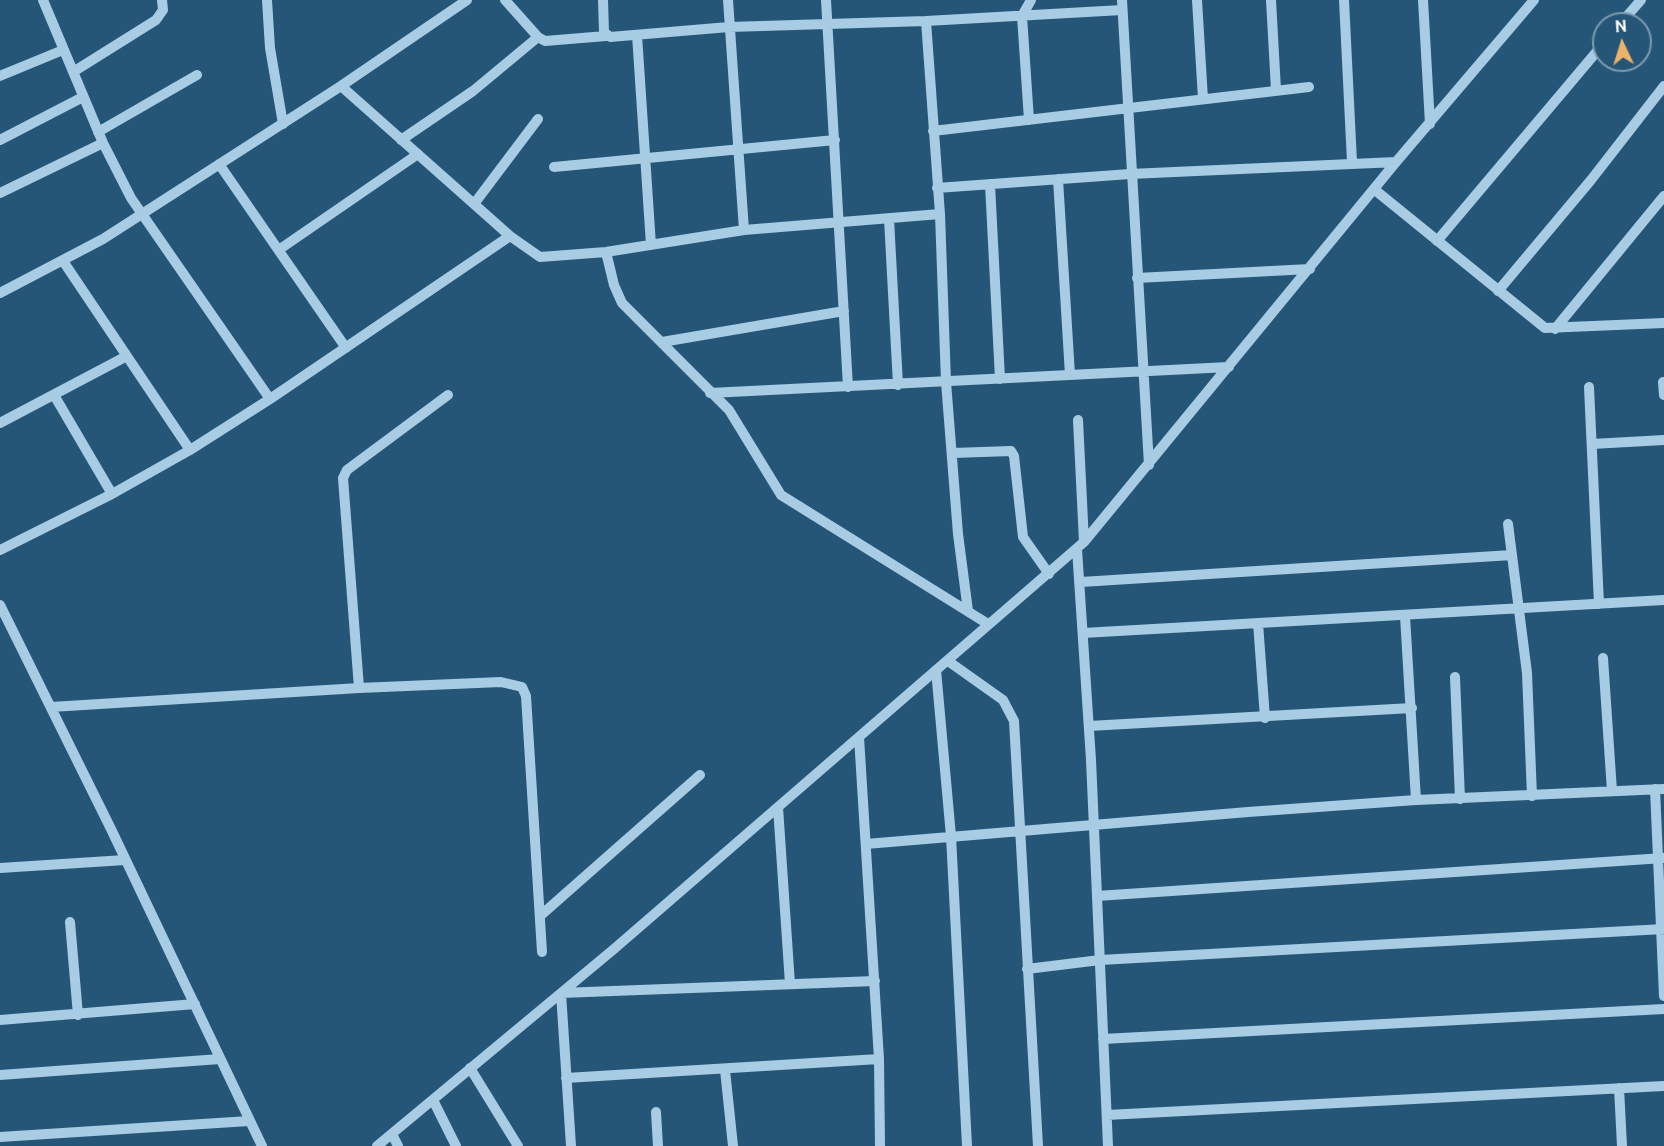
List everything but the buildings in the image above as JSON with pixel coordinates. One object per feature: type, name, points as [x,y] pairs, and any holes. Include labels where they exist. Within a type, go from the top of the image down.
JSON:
[{"type":"street","points":[[73,72],[156,20],[163,9],[162,0]]},
{"type":"street","points":[[267,0],[270,48],[283,124]]},
{"type":"street","points":[[0,293],[63,261],[141,214],[341,86],[467,0]]},
{"type":"street","points":[[505,0],[538,37],[553,42],[729,27],[1022,16],[1122,5],[1126,108],[1149,465]]},
{"type":"street","points":[[603,0],[603,25],[606,36]]},
{"type":"street","points":[[728,0],[744,230]]},
{"type":"street","points":[[826,0],[848,387]]},
{"type":"street","points":[[1029,120],[1022,16],[1031,0]]},
{"type":"street","points":[[1197,0],[1203,99]]},
{"type":"street","points":[[1271,0],[1276,90]]},
{"type":"street","points":[[1344,0],[1352,162]]},
{"type":"street","points":[[1423,0],[1430,124]]},
{"type":"street","points":[[378,1146],[561,993],[1081,546],[1396,162],[1534,0]]},
{"type":"street","points":[[1630,12],[1641,0]]},
{"type":"street","points":[[46,1],[63,50],[98,132],[141,214],[270,399]]},
{"type":"street","points":[[926,21],[940,214],[946,382],[958,534],[968,611]]},
{"type":"street","points":[[637,34],[651,245]]},
{"type":"street","points":[[401,140],[473,91],[538,37]]},
{"type":"street","points":[[0,76],[63,50]]},
{"type":"street","points":[[1437,241],[1592,57]]},
{"type":"street","points":[[98,132],[197,75]]},
{"type":"street","points":[[341,86],[510,236],[532,253],[546,258],[606,252],[744,230],[940,214]]},
{"type":"street","points":[[933,131],[1309,87]]},
{"type":"street","points":[[1498,291],[1591,180],[1664,87]]},
{"type":"street","points":[[0,140],[84,97]]},
{"type":"street","points":[[474,204],[538,119]]},
{"type":"street","points":[[554,167],[834,140]]},
{"type":"street","points":[[0,193],[103,143]]},
{"type":"street","points":[[280,249],[418,154]]},
{"type":"street","points":[[938,188],[1130,174],[1352,162],[1396,162]]},
{"type":"street","points":[[219,164],[280,249],[346,348]]},
{"type":"street","points":[[1058,179],[1070,375]]},
{"type":"street","points":[[990,184],[1000,379]]},
{"type":"street","points":[[1375,190],[1538,324],[1555,329],[1664,323]]},
{"type":"street","points":[[1555,329],[1664,196]]},
{"type":"street","points":[[889,219],[898,385]]},
{"type":"street","points":[[0,550],[112,494],[189,450],[270,399],[510,236]]},
{"type":"street","points":[[606,252],[614,285],[622,303],[732,414],[782,495],[988,624]]},
{"type":"street","points":[[63,261],[189,450]]},
{"type":"street","points":[[1137,278],[1310,269]]},
{"type":"street","points":[[662,342],[844,311]]},
{"type":"street","points":[[0,423],[125,357]]},
{"type":"street","points":[[710,393],[1229,367]]},
{"type":"street","points":[[1663,382],[1664,394]]},
{"type":"street","points":[[1589,387],[1599,604]]},
{"type":"street","points":[[54,395],[112,494]]},
{"type":"street","points":[[359,688],[343,478],[347,470],[448,395]]},
{"type":"street","points":[[1078,420],[1083,633],[1108,1146]]},
{"type":"street","points":[[1592,444],[1664,440]]},
{"type":"street","points":[[953,453],[1011,451],[1014,456],[1023,537],[1049,574]]},
{"type":"street","points":[[1508,524],[1527,674],[1532,796]]},
{"type":"street","points":[[1081,582],[1512,555]]},
{"type":"street","points":[[1083,633],[1664,600]]},
{"type":"street","points":[[0,605],[262,1146]]},
{"type":"street","points":[[1405,616],[1416,800]]},
{"type":"street","points":[[1258,623],[1265,718]]},
{"type":"street","points":[[1604,658],[1612,791]]},
{"type":"street","points":[[948,661],[1003,700],[1010,710],[1016,732],[1018,832],[1038,1146]]},
{"type":"street","points":[[936,670],[951,836],[967,1146]]},
{"type":"street","points":[[1455,676],[1460,799]]},
{"type":"street","points":[[51,707],[359,688],[501,682],[522,687],[526,696],[542,952]]},
{"type":"street","points":[[1089,726],[1265,718],[1412,708]]},
{"type":"street","points":[[860,737],[879,1059],[880,1146]]},
{"type":"street","points":[[540,916],[700,775]]},
{"type":"street","points":[[866,844],[1018,832],[1094,823],[1416,800],[1659,789],[1664,996]]},
{"type":"street","points":[[778,807],[790,984]]},
{"type":"street","points":[[1097,896],[1660,859]]},
{"type":"street","points":[[0,868],[125,860]]},
{"type":"street","points":[[70,922],[78,1014]]},
{"type":"street","points":[[1027,969],[1100,960],[1662,929]]},
{"type":"street","points":[[561,993],[875,981]]},
{"type":"street","points":[[561,993],[571,1146]]},
{"type":"street","points":[[0,1020],[195,1004]]},
{"type":"street","points":[[1103,1039],[1664,1009]]},
{"type":"street","points":[[0,1075],[220,1059]]},
{"type":"street","points":[[566,1078],[879,1059]]},
{"type":"street","points":[[470,1068],[518,1146]]},
{"type":"street","points":[[725,1070],[733,1146]]},
{"type":"street","points":[[1107,1115],[1664,1086]]},
{"type":"street","points":[[1619,1088],[1622,1146]]},
{"type":"street","points":[[433,1100],[456,1146]]},
{"type":"street","points":[[656,1112],[658,1146]]},
{"type":"street","points":[[0,1137],[249,1121]]},
{"type":"street","points":[[392,1134],[398,1146]]}]
